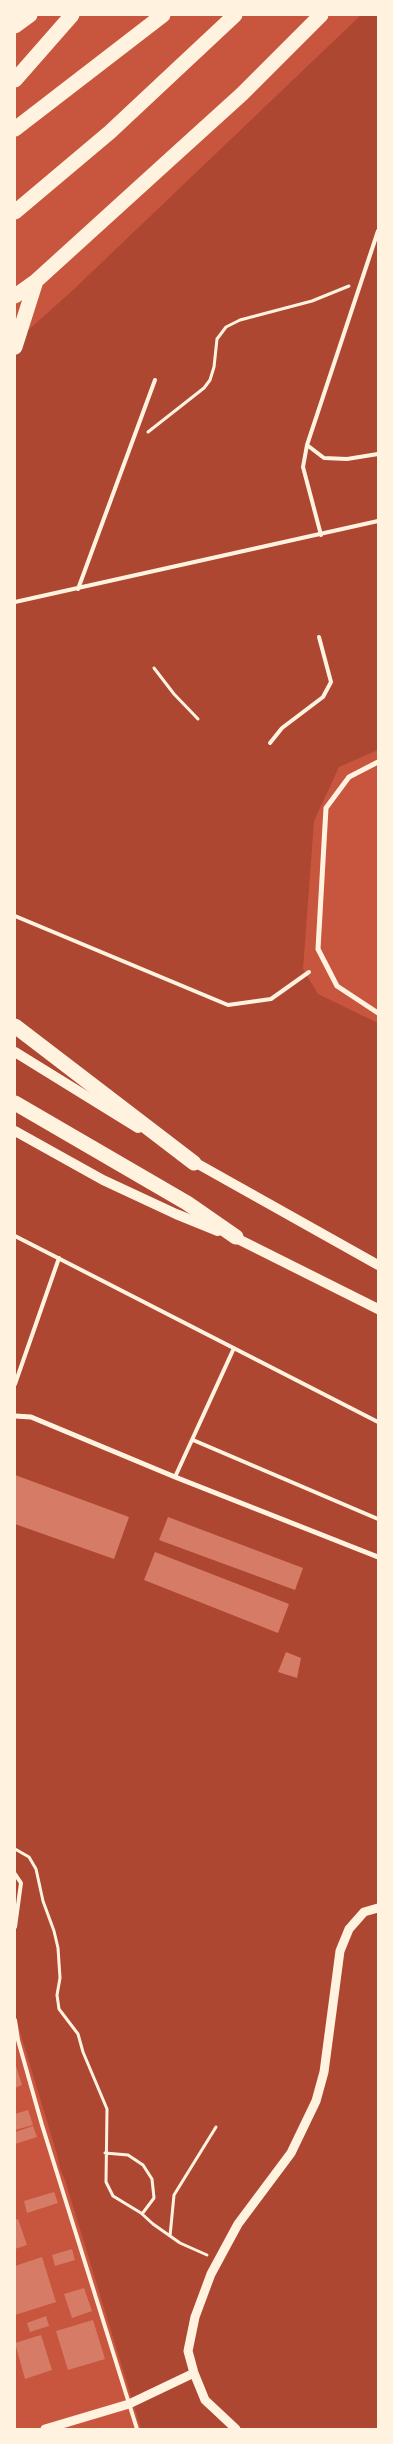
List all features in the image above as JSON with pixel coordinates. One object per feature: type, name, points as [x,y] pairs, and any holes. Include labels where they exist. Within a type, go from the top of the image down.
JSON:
[{"type":"highway","points":[[15,26],[30,15]]},
{"type":"highway","points":[[15,80],[72,15]]},
{"type":"highway","points":[[15,129],[163,15]]},
{"type":"highway","points":[[15,212],[116,126],[235,15]]},
{"type":"highway","points":[[15,296],[36,281],[242,94],[321,15]]},
{"type":"highway","points":[[15,347],[36,281]]},
{"type":"highway","points":[[15,1026],[194,1163]]},
{"type":"highway","points":[[15,1103],[187,1203],[236,1238]]},
{"type":"main road","points":[[15,1052],[194,1163],[378,1265]]},
{"type":"main road","points":[[15,1131],[103,1180],[176,1214],[236,1238],[378,1309]]},
{"type":"street","points":[[378,762],[349,776],[326,808],[318,949],[337,986],[378,1013]]},
{"type":"street","points":[[15,1416],[32,1417],[175,1477],[378,1557]]},
{"type":"street","points":[[236,2429],[205,2400],[194,2373],[188,2351],[195,2316],[219,2260],[238,2224],[291,2153],[316,2101],[324,2072],[340,1951],[349,1929],[364,1912],[378,1908]]},
{"type":"street","points":[[45,2429],[129,2404],[194,2373]]},
{"type":"lane","points":[[321,534],[303,467],[307,445],[378,231]]},
{"type":"lane","points":[[78,589],[155,380]]},
{"type":"lane","points":[[307,445],[324,458],[347,460],[378,454]]},
{"type":"lane","points":[[15,602],[378,521]]},
{"type":"lane","points":[[270,743],[282,728],[323,697],[331,682],[319,637]]},
{"type":"lane","points":[[15,916],[228,1005],[271,999],[309,972]]},
{"type":"lane","points":[[15,1236],[378,1422]]},
{"type":"lane","points":[[15,1384],[59,1258]]},
{"type":"lane","points":[[175,1477],[234,1348]]},
{"type":"lane","points":[[193,1440],[378,1519]]},
{"type":"lane","points":[[15,1874],[21,1883],[15,1927]]},
{"type":"lane","points":[[15,2020],[18,2040],[42,2125],[137,2429]]},
{"type":"path","points":[[130,448],[204,388],[210,380],[214,367],[217,339],[226,327],[240,320],[312,301],[362,281]]},
{"type":"path","points":[[154,668],[174,694],[198,719]]},
{"type":"path","points":[[15,1849],[29,1857],[36,1869],[43,1901],[54,1931],[59,1968],[57,1995],[59,2009],[78,2034],[82,2052],[107,2109],[106,2182],[113,2196],[142,2214],[170,2236],[193,2250],[219,2260]]},
{"type":"path","points":[[170,2236],[174,2195],[216,2127]]},
{"type":"path","points":[[105,2153],[128,2155],[143,2165],[152,2180],[154,2198],[142,2214]]},
{"type":"shaded area","points":[[361,15],[378,15],[378,750],[339,767],[314,821],[303,969],[318,994],[378,1023],[378,2429],[141,2429],[65,2180],[60,2169],[15,2015],[15,342],[73,290]]},
{"type":"building","points":[[15,1475],[129,1517],[114,1559],[15,1524]]},
{"type":"building","points":[[168,1517],[303,1568],[295,1590],[159,1540]]},
{"type":"building","points":[[155,1552],[289,1604],[278,1633],[144,1580]]},
{"type":"building","points":[[286,1652],[301,1658],[297,1678],[278,1672]]},
{"type":"building","points":[[15,2063],[22,2085],[15,2088]]},
{"type":"building","points":[[28,2110],[33,2125],[15,2130],[15,2114]]},
{"type":"building","points":[[33,2126],[37,2137],[15,2144],[15,2132]]},
{"type":"building","points":[[54,2192],[58,2203],[27,2213],[24,2201]]},
{"type":"building","points":[[18,2219],[27,2245],[15,2249],[15,2220]]},
{"type":"building","points":[[72,2249],[75,2260],[55,2266],[52,2255]]},
{"type":"building","points":[[42,2257],[56,2302],[15,2315],[15,2266]]},
{"type":"building","points":[[84,2288],[92,2311],[72,2318],[64,2294]]},
{"type":"building","points":[[46,2316],[49,2326],[30,2332],[27,2323]]},
{"type":"building","points":[[93,2320],[105,2359],[68,2370],[56,2331]]},
{"type":"building","points":[[41,2335],[52,2370],[25,2379],[15,2343]]}]
